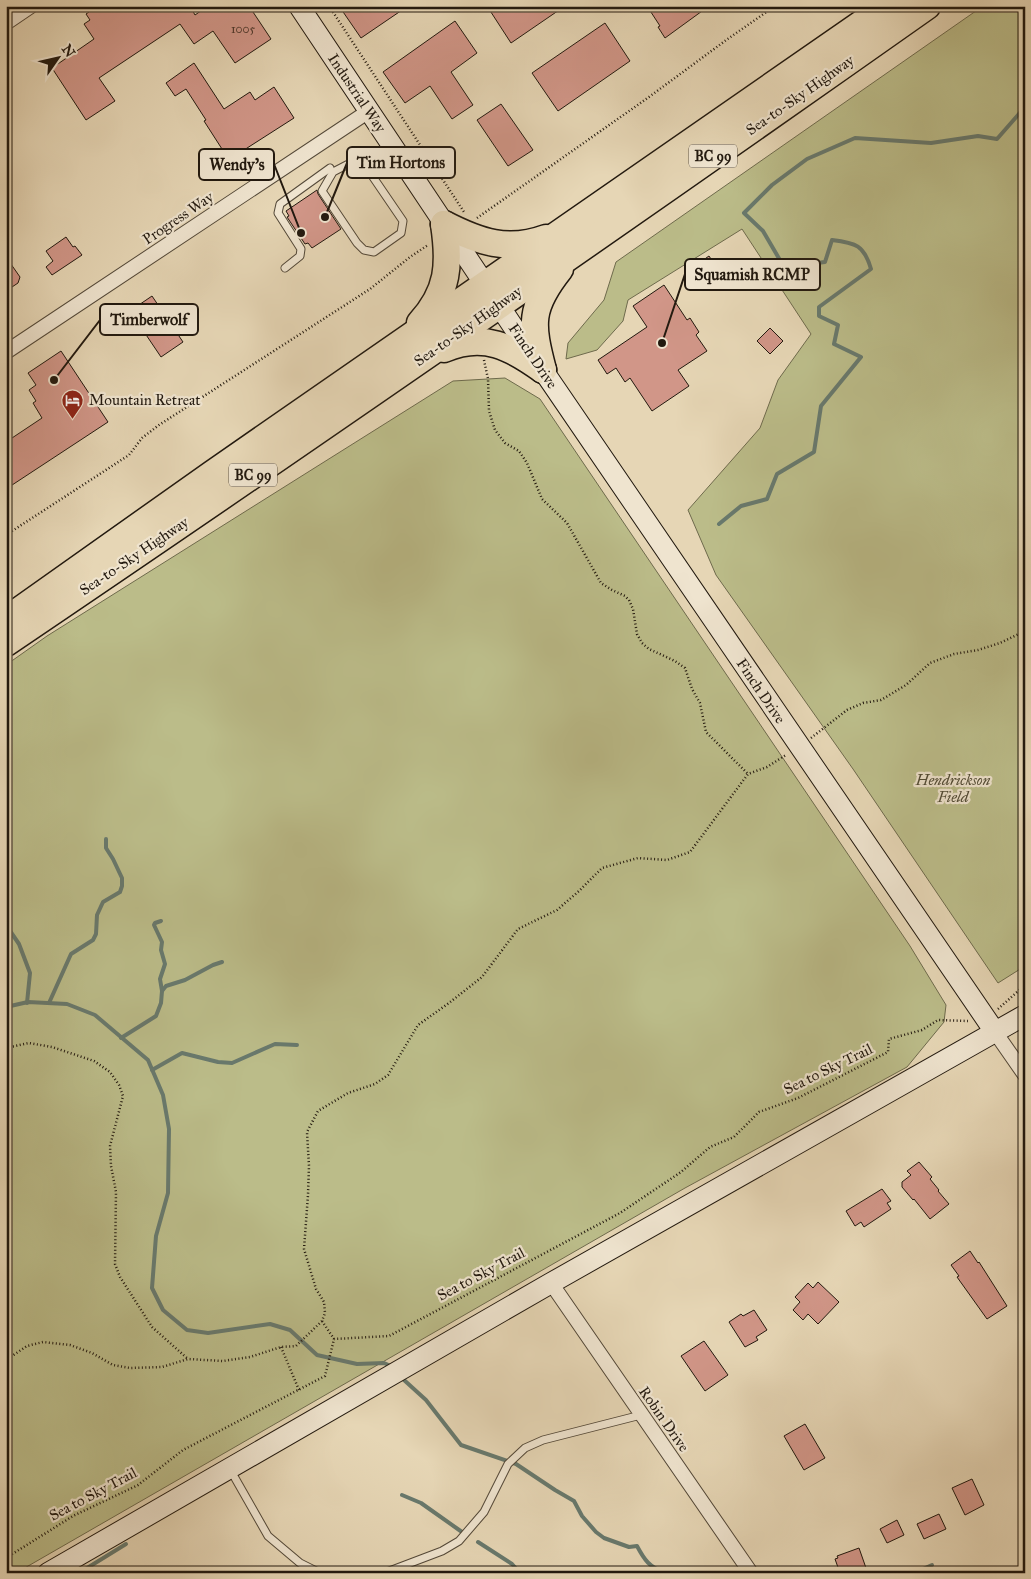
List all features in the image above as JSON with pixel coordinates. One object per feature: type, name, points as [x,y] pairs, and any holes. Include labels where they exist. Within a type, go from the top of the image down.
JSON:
[{"type":"highway","name":"Sea-to-Sky Highway","points":[[566,244],[887,6]]},
{"type":"highway","name":"Sea-to-Sky Highway","points":[[6,620],[212,474],[401,344],[492,295],[566,244],[927,6]]},
{"type":"highway","points":[[401,344],[428,314],[444,285],[448,268],[448,228],[500,245],[517,246],[538,241],[566,244],[539,300],[536,312],[534,323],[535,339],[543,370]]},
{"type":"highway","name":"Sea-to-Sky Highway","points":[[6,643],[423,358],[492,295]]},
{"type":"highway","points":[[423,358],[455,344],[470,341],[485,342],[501,345],[519,353],[543,370]]},
{"type":"street","points":[[6,23],[32,6]]},
{"type":"street","name":"Industrial Way","points":[[299,6],[492,295]]},
{"type":"street","name":"Progress Way","points":[[6,352],[369,111]]},
{"type":"street","name":"Finch Drive","points":[[492,295],[799,747],[1025,1075]]},
{"type":"street","points":[[48,1573],[550,1283],[1025,1015]]},
{"type":"street","name":"Robin Drive","points":[[550,1283],[751,1573]]},
{"type":"lane","points":[[360,158],[403,221],[401,232],[374,252],[364,250],[357,243],[322,191],[333,172],[360,158]]},
{"type":"lane","points":[[285,268],[300,256],[301,249],[278,213],[280,204],[330,168]]},
{"type":"lane","points":[[384,1573],[442,1551],[460,1541],[484,1512],[508,1464],[525,1448],[543,1440],[641,1414]]},
{"type":"lane","points":[[230,1468],[268,1536],[300,1563],[320,1573]]},
{"type":"path","points":[[6,535],[129,455],[142,438],[160,425],[370,289],[448,228],[329,6]]},
{"type":"path","points":[[472,221],[649,98],[729,38],[776,6]]},
{"type":"path","points":[[483,354],[488,379],[489,411],[495,430],[505,443],[519,452],[527,463],[542,499],[567,523],[601,583],[630,600],[637,634],[642,642],[649,650],[676,661],[685,668],[692,689],[700,703],[706,732],[748,774]]},
{"type":"path","points":[[799,747],[847,710],[863,702],[881,700],[906,685],[930,663],[954,654],[978,650],[1000,643],[1025,630]]},
{"type":"path","points":[[6,1362],[27,1346],[43,1342],[70,1345],[92,1353],[113,1365],[130,1368],[162,1367],[188,1359],[223,1361],[250,1357],[281,1347],[296,1346],[322,1321],[325,1313],[324,1302],[316,1289],[304,1249],[309,1166],[307,1132],[318,1111],[348,1093],[375,1084],[388,1074],[418,1025],[482,977],[518,928],[557,910],[602,868],[638,858],[667,860],[690,852],[748,774],[779,760]]},
{"type":"path","points":[[995,1011],[1025,985]]},
{"type":"path","name":"Sea to Sky Trail","points":[[6,1558],[73,1516],[138,1485],[183,1450],[325,1376],[334,1339],[389,1336],[611,1218],[681,1172],[710,1147],[734,1137],[759,1112],[798,1098],[888,1052],[889,1040],[922,1030],[938,1020],[977,1022]]},
{"type":"path","points":[[6,1048],[30,1043],[52,1047],[94,1061],[110,1072],[119,1085],[123,1096],[110,1146],[111,1166],[116,1192],[116,1264],[120,1277],[152,1327],[188,1359]]},
{"type":"path","points":[[322,1321],[334,1339]]},
{"type":"path","points":[[281,1347],[299,1390]]},
{"type":"green space","name":"Hendrickson Field","points":[[983,6],[1025,6],[1025,966],[998,983],[853,769],[716,575],[688,510],[760,428],[778,380],[811,334],[742,229],[628,300],[623,321],[597,350],[566,359],[568,343],[604,300],[616,262]]},
{"type":"green space","points":[[505,378],[540,399],[910,946],[946,1005],[944,1022],[907,1067],[685,1188],[16,1573],[6,1573],[6,665],[47,636],[453,381]]},
{"type":"building","points":[[85,6],[190,6],[195,15],[208,6],[249,6],[271,39],[235,63],[213,31],[194,44],[180,24],[99,78],[115,101],[86,120],[52,68],[94,39],[84,24],[90,20],[86,14],[89,12]]},
{"type":"building","points":[[339,6],[408,6],[361,38]]},
{"type":"building","points":[[487,6],[565,6],[511,43]]},
{"type":"building","points":[[647,6],[709,6],[665,38],[658,27],[660,26]]},
{"type":"building","points":[[455,21],[477,53],[451,72],[473,105],[452,119],[430,86],[405,103],[383,72]]},
{"type":"building","points":[[605,23],[630,61],[558,111],[532,73]]},
{"type":"building","points":[[194,63],[224,109],[250,92],[255,100],[274,87],[294,118],[244,150],[250,159],[226,175],[213,155],[222,149],[186,89],[175,96],[166,83]]},
{"type":"building","points":[[501,104],[533,150],[508,166],[477,120]]},
{"type":"building","points":[[317,190],[341,229],[312,248],[308,243],[305,244],[287,217],[289,216],[286,211]]},
{"type":"building","points":[[66,237],[82,255],[52,275],[46,267],[53,261],[46,251]]},
{"type":"building","points":[[709,256],[715,265],[695,278],[689,270]]},
{"type":"building","points":[[6,257],[20,277],[18,283],[6,291]]},
{"type":"building","points":[[664,285],[687,320],[690,318],[699,332],[696,335],[707,351],[678,370],[689,386],[652,411],[630,378],[625,382],[616,368],[607,374],[598,360],[647,327],[633,306]]},
{"type":"building","points":[[152,296],[183,342],[161,357],[130,311]]},
{"type":"building","points":[[770,328],[783,341],[770,354],[757,341]]},
{"type":"building","name":"Mountain Retreat","points":[[61,351],[108,422],[6,489],[6,442],[42,418],[33,403],[36,401],[29,390],[36,385],[28,373]]},
{"type":"building","points":[[919,1162],[932,1177],[930,1179],[949,1204],[930,1219],[902,1187],[902,1182],[911,1175],[907,1171]]},
{"type":"building","points":[[882,1189],[891,1201],[887,1203],[891,1209],[864,1227],[861,1222],[855,1226],[846,1211]]},
{"type":"building","points":[[970,1251],[1007,1306],[987,1319],[957,1277],[959,1276],[951,1265]]},
{"type":"building","points":[[818,1282],[839,1302],[818,1324],[808,1314],[803,1320],[793,1310],[800,1302],[795,1297],[808,1283],[813,1288]]},
{"type":"building","points":[[754,1310],[767,1330],[756,1337],[758,1340],[745,1347],[729,1322],[741,1314],[743,1316]]},
{"type":"building","points":[[704,1341],[728,1375],[705,1391],[681,1356]]},
{"type":"building","points":[[805,1424],[825,1458],[804,1470],[784,1436]]},
{"type":"building","points":[[972,1479],[984,1505],[965,1515],[952,1488]]},
{"type":"building","points":[[939,1514],[946,1529],[924,1539],[917,1524]]},
{"type":"building","points":[[897,1520],[904,1535],[887,1543],[880,1529]]},
{"type":"building","points":[[859,1548],[866,1568],[852,1573],[840,1573],[835,1559],[838,1558],[837,1556]]},
{"type":"waterway","points":[[719,524],[741,506],[767,499],[777,474],[814,452],[821,406],[861,357],[834,344],[838,325],[819,316],[819,307],[871,269],[865,255],[858,247],[847,242],[832,240],[825,262],[784,267],[763,231],[744,213],[772,185],[807,159],[855,138],[931,143],[978,136],[997,139],[1025,107]]},
{"type":"waterway","points":[[49,1003],[71,954],[93,940],[96,934],[97,915],[103,902],[120,892],[122,878],[106,848],[106,839]]},
{"type":"waterway","points":[[161,921],[154,925],[162,942],[161,950],[165,964],[160,979],[162,991]]},
{"type":"waterway","points":[[6,925],[19,944],[30,973],[27,1003]]},
{"type":"waterway","points":[[121,1038],[156,1016],[161,1003],[162,991],[166,986],[185,980],[222,962]]},
{"type":"waterway","points":[[6,1007],[28,1002],[67,1004],[95,1015],[148,1060],[163,1095],[169,1129],[168,1193],[156,1236],[152,1288],[163,1310],[187,1330],[208,1333],[270,1324],[290,1330],[317,1355],[357,1364],[384,1363],[393,1367]]},
{"type":"waterway","points":[[152,1070],[182,1053],[218,1062],[232,1063],[275,1044],[297,1045]]},
{"type":"waterway","points":[[404,1380],[426,1400],[461,1445],[516,1464],[574,1501],[582,1516],[604,1538],[629,1547],[637,1546],[642,1556],[655,1568],[664,1573]]},
{"type":"waterway","points":[[402,1495],[421,1503],[462,1532]]},
{"type":"waterway","points":[[478,1542],[512,1564],[520,1573]]},
{"type":"waterway","points":[[79,1573],[126,1544]]},
{"type":"waterway","points":[[914,1573],[932,1565]]},
{"type":"place","name":"Tim Hortons","points":[[325,217]]},
{"type":"place","name":"Wendy's","points":[[301,233]]},
{"type":"place","name":"Squamish RCMP","points":[[662,343]]},
{"type":"place","name":"Timberwolf","points":[[54,380]]},
{"type":"place","name":"Mountain Retreat","points":[[73,419]]}]
